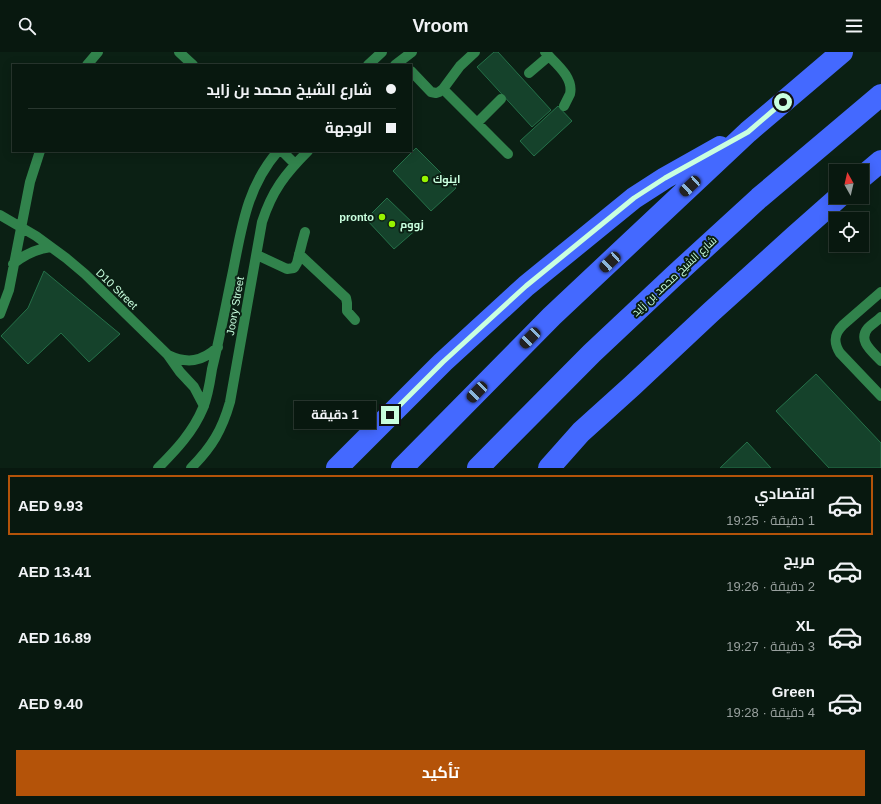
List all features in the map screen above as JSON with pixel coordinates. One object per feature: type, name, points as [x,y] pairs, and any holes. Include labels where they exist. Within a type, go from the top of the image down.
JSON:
[{"type":"highway","points":[[402,468],[552,316],[748,132],[842,52]]},
{"type":"highway","name":"شارع الشيخ محمد بن زايد","points":[[478,468],[592,353],[675,275],[759,198],[881,95]]},
{"type":"highway","points":[[337,468],[443,362],[526,286],[634,198],[665,178],[748,132]]},
{"type":"highway","points":[[869,171],[881,161]]},
{"type":"highway","points":[[549,468],[581,432],[831,204]]},
{"type":"highway","points":[[553,468],[581,432]]},
{"type":"street","points":[[88,64],[98,52]]},
{"type":"street","points":[[179,52],[192,64]]},
{"type":"street","points":[[369,64],[382,52]]},
{"type":"street","points":[[401,63],[412,52]]},
{"type":"street","points":[[412,72],[431,92],[439,92],[443,89],[460,66],[475,52]]},
{"type":"street","points":[[529,73],[547,54],[565,73],[569,82],[570,93],[564,106]]},
{"type":"street","points":[[443,89],[508,154]]},
{"type":"street","points":[[477,122],[501,99]]},
{"type":"street","points":[[0,314],[8,290],[30,182],[40,152]]},
{"type":"street","name":"Joory Street","points":[[158,468],[183,442],[191,431],[204,406],[218,347],[246,211],[252,192],[258,180],[264,169],[277,152]]},
{"type":"street","points":[[283,152],[295,164]]},
{"type":"street","name":"Joory Street","points":[[191,468],[214,442],[221,429],[230,402],[262,222],[266,209],[286,174],[307,152]]},
{"type":"street","name":"D10 Street","points":[[0,214],[52,247],[66,258],[85,274],[168,355],[185,361],[194,360],[211,354],[218,347]]},
{"type":"street","points":[[256,255],[287,269],[294,268],[297,263],[305,232]]},
{"type":"street","points":[[13,264],[27,254],[43,248],[52,247]]},
{"type":"street","points":[[299,254],[346,298],[347,311],[355,320]]},
{"type":"street","points":[[881,292],[838,330],[835,341],[840,352],[881,396]]},
{"type":"street","points":[[881,317],[869,328],[864,338],[866,344],[881,361]]},
{"type":"street","points":[[168,355],[180,372],[194,387],[204,406]]},
{"type":"building","points":[[494,52],[498,52],[551,110],[532,127],[477,67]]},
{"type":"building","points":[[558,106],[572,121],[534,156],[520,141]]},
{"type":"building","name":"اينوك","points":[[416,148],[456,188],[431,211],[393,171]]},
{"type":"building","name":"زووم","points":[[387,198],[418,228],[394,249],[366,219]]},
{"type":"building","points":[[44,271],[120,334],[89,362],[61,333],[28,364],[1,336],[28,308]]},
{"type":"building","points":[[816,374],[881,443],[881,468],[829,468],[776,411]]},
{"type":"building","points":[[747,442],[771,468],[720,468]]},
{"type":"place","name":"اينوك","points":[[425,179]]},
{"type":"place","name":"pronto","points":[[382,217]]},
{"type":"place","name":"زووم","points":[[392,224]]},
{"type":"route","points":[[390,415],[443,362],[526,286],[634,198],[665,178],[748,132],[783,102]]}]
